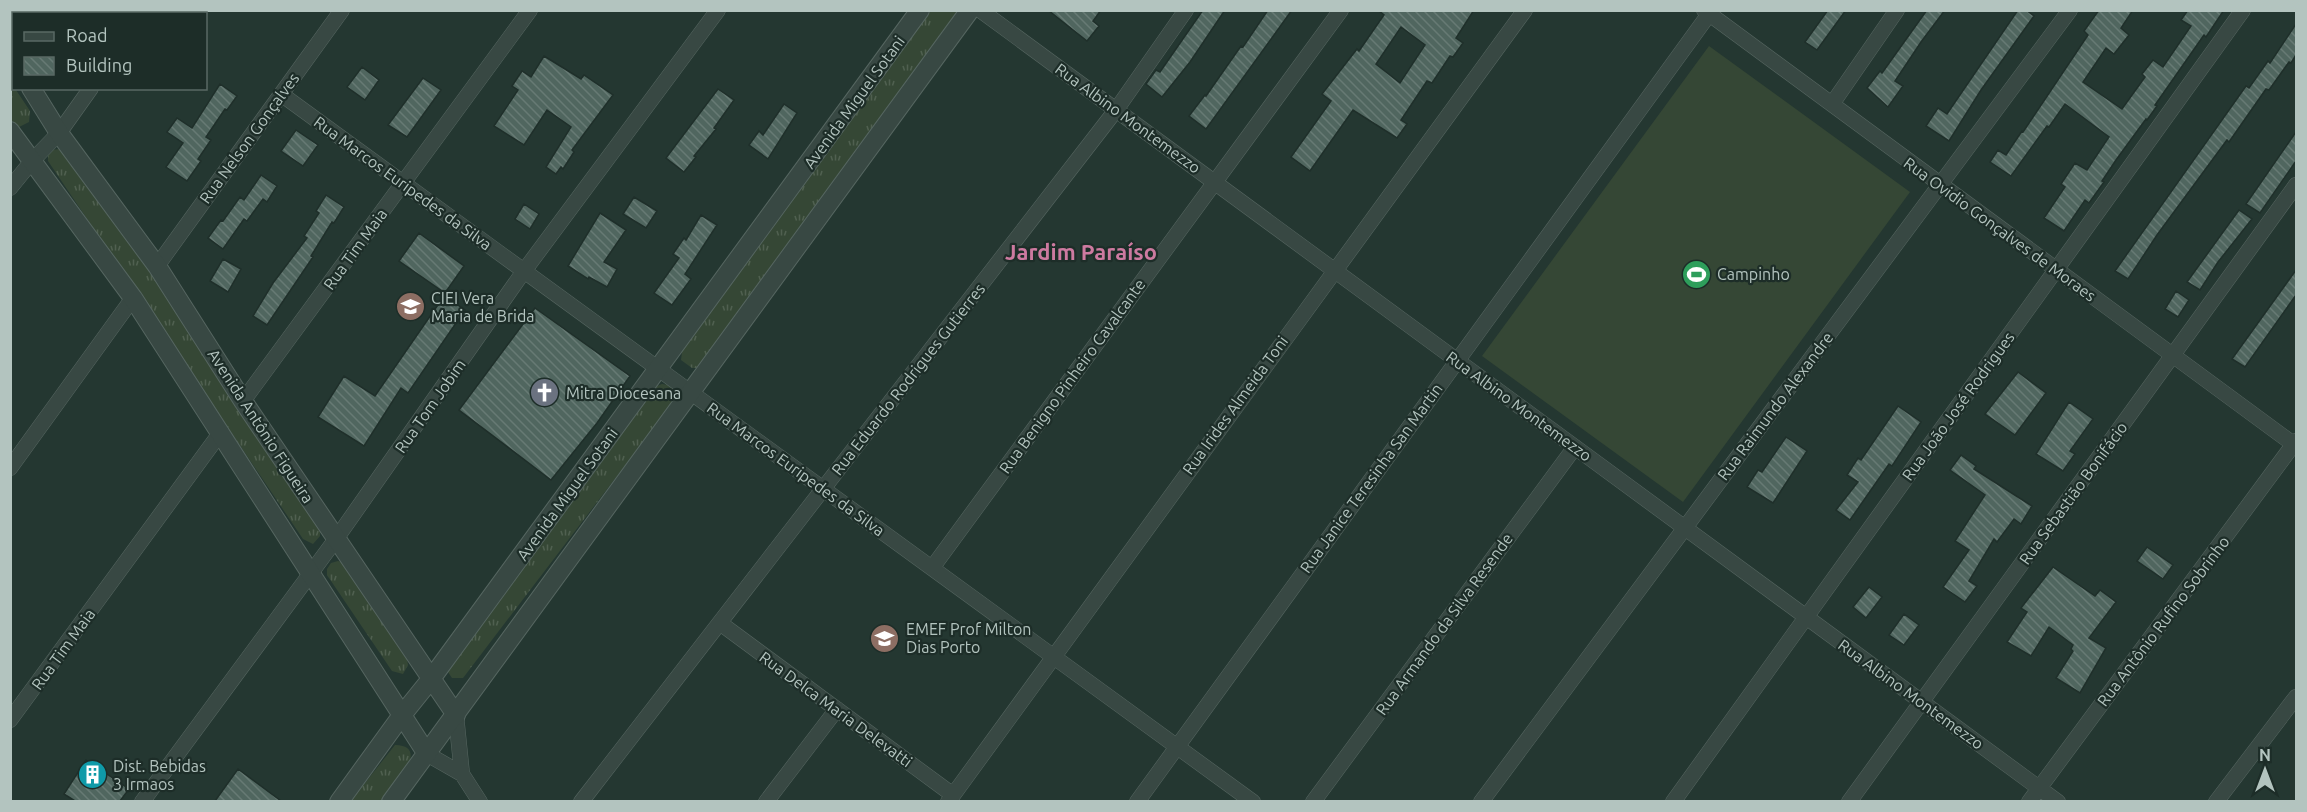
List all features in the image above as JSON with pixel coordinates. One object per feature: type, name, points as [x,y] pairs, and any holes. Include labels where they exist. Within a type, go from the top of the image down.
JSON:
[{"type":"street","name":"Rua Nelson Gonçalves","points":[[157,266],[342,10]]},
{"type":"street","name":"Rua Tim Maia","points":[[243,401],[530,10]]},
{"type":"street","name":"Rua Tom Jobim","points":[[142,801],[336,539],[524,271],[718,10]]},
{"type":"street","name":"Avenida Miguel Sotani","points":[[339,801],[402,715],[432,679],[920,10]]},
{"type":"street","points":[[391,801],[970,10]]},
{"type":"street","name":"Rua Albino Montemezzo","points":[[980,10],[2058,801]]},
{"type":"street","name":"Rua Eduardo Rodrigues Gutierres","points":[[581,801],[1116,110],[1186,10]]},
{"type":"street","name":"Rua Benigno Pinheiro Cavalcante","points":[[932,568],[1341,10]]},
{"type":"street","name":"Rua Irides Almeida Toni","points":[[951,798],[1052,656],[1525,10]]},
{"type":"street","points":[[1832,105],[1897,10]]},
{"type":"street","name":"Rua Raimundo Alexandre","points":[[1481,801],[2070,10]]},
{"type":"street","name":"Rua João José Rodrigues","points":[[1673,801],[2243,10]]},
{"type":"street","name":"Rua Ovidio Gonçalves de Moraes","points":[[1709,12],[2056,270],[2296,444]]},
{"type":"street","name":"Rua Janice Teresinha San Martin","points":[[1137,801],[1709,12]]},
{"type":"street","name":"Avenida Antônio Figueira","points":[[32,90],[59,133],[157,266],[243,401],[456,715],[462,774]]},
{"type":"street","points":[[10,188],[59,133],[90,90]]},
{"type":"street","name":"Rua Marcos Euripedes da Silva","points":[[281,94],[1253,801]]},
{"type":"street","name":"Avenida Antônio Figueira","points":[[10,131],[133,298],[427,754],[462,774],[480,801]]},
{"type":"street","name":"Rua Sebastião Bonifácio","points":[[1849,801],[2296,185]]},
{"type":"street","points":[[10,468],[133,298]]},
{"type":"street","name":"Rua Tim Maia","points":[[10,720],[221,432]]},
{"type":"street","name":"Rua Antônio Rufino Sobrinho","points":[[2029,801],[2296,444]]},
{"type":"street","name":"Rua Armando da Silva Resende","points":[[1313,801],[1575,447]]},
{"type":"street","name":"Rua Delca Maria Delevatti","points":[[720,622],[951,798]]},
{"type":"street","points":[[2216,801],[2296,697]]},
{"type":"street","points":[[766,801],[837,709]]},
{"type":"green space","points":[[931,11],[957,11],[956,19],[699,368],[692,368],[681,360],[683,345]]},
{"type":"green space","name":"Campinho","points":[[1709,46],[1910,192],[1683,502],[1482,356]]},
{"type":"green space","points":[[10,81],[12,90],[16,90],[30,111],[29,122],[19,127],[11,120]]},
{"type":"green space","points":[[59,149],[155,278],[320,529],[320,536],[313,544],[303,539],[48,161],[48,154],[52,150]]},
{"type":"green space","points":[[662,384],[673,389],[675,400],[463,678],[452,678],[446,669],[447,663],[657,386]]},
{"type":"green space","points":[[338,561],[344,563],[407,659],[408,665],[403,674],[392,671],[327,575],[327,569],[331,563]]},
{"type":"green space","points":[[395,745],[406,747],[410,752],[410,760],[400,778],[382,801],[350,802]]},
{"type":"building","points":[[1048,10],[1101,10],[1093,21],[1099,26],[1087,41]]},
{"type":"building","points":[[1203,10],[1225,10],[1190,62],[1162,97],[1146,84],[1156,70],[1160,72]]},
{"type":"building","points":[[1268,10],[1292,10],[1206,129],[1189,116],[1241,46],[1243,47]]},
{"type":"building","points":[[1378,10],[1474,10],[1456,38],[1463,43],[1453,57],[1450,56],[1432,83],[1427,81],[1401,120],[1407,124],[1397,138],[1353,110],[1310,171],[1291,157],[1331,101],[1322,94],[1357,49],[1359,51],[1384,15]],"holes":[[[1401,27],[1425,45],[1400,83],[1376,64]]]},
{"type":"building","points":[[1828,10],[1846,10],[1817,50],[1805,42]]},
{"type":"building","points":[[1927,10],[1945,10],[1895,81],[1903,86],[1888,107],[1867,88],[1880,71],[1882,73]]},
{"type":"building","points":[[2018,10],[2026,10],[2034,16],[1981,90],[1949,141],[1926,126],[1938,108],[1947,114]]},
{"type":"building","points":[[2099,10],[2133,10],[2121,28],[2129,35],[2114,54],[2106,48],[2083,82],[2122,109],[2145,77],[2142,74],[2153,60],[2163,67],[2191,26],[2181,20],[2188,10],[2224,10],[2116,160],[2089,203],[2085,200],[2064,231],[2044,218],[2065,187],[2061,184],[2075,163],[2087,170],[2109,137],[2065,104],[2011,176],[1990,162],[1998,150],[2006,155],[2023,132],[2088,35],[2084,31]]},
{"type":"building","points":[[2296,24],[2296,55],[2291,63],[2289,62],[2269,90],[2266,89],[2229,142],[2227,140],[2157,235],[2128,279],[2115,271],[2246,86],[2249,88],[2268,61],[2270,63]]},
{"type":"building","points":[[544,56],[581,79],[584,75],[613,95],[572,150],[574,152],[563,169],[561,167],[556,174],[546,167],[571,127],[547,110],[524,145],[494,126],[518,90],[512,86],[522,71],[531,77]]},
{"type":"building","points":[[362,67],[379,80],[365,100],[347,87]]},
{"type":"building","points":[[423,78],[441,90],[407,137],[388,125]]},
{"type":"building","points":[[220,84],[237,96],[206,137],[211,140],[198,159],[201,161],[187,181],[166,167],[183,143],[167,132],[177,118],[192,128]]},
{"type":"building","points":[[718,89],[734,100],[684,172],[666,158]]},
{"type":"building","points":[[784,104],[797,113],[768,159],[749,145],[759,131],[763,135]]},
{"type":"building","points":[[296,130],[318,145],[303,166],[281,151]]},
{"type":"building","points":[[2296,132],[2296,161],[2260,213],[2246,204]]},
{"type":"building","points":[[261,175],[277,186],[267,202],[263,199],[247,221],[244,219],[223,249],[208,238],[240,197],[244,200]]},
{"type":"building","points":[[326,195],[344,207],[334,223],[332,222],[311,256],[313,257],[267,325],[253,316],[273,283],[307,238],[304,236],[319,213],[316,211]]},
{"type":"building","points":[[634,197],[657,211],[646,228],[623,214]]},
{"type":"building","points":[[524,204],[539,214],[530,229],[515,219]]},
{"type":"building","points":[[2239,210],[2252,219],[2218,262],[2200,290],[2187,282]]},
{"type":"building","points":[[600,213],[626,230],[604,262],[617,269],[607,287],[589,277],[588,279],[568,266]]},
{"type":"building","points":[[701,215],[717,225],[685,274],[691,279],[672,305],[654,293],[679,258],[673,254],[684,238],[686,240]]},
{"type":"building","points":[[419,233],[464,266],[445,293],[399,261]]},
{"type":"building","points":[[223,259],[241,269],[228,292],[210,281]]},
{"type":"building","points":[[2296,270],[2296,295],[2245,367],[2232,359]]},
{"type":"building","points":[[2176,291],[2189,300],[2178,317],[2165,309]]},
{"type":"building","points":[[444,296],[465,310],[408,393],[401,388],[364,446],[318,417],[344,376],[375,396]]},
{"type":"building","name":"Mitra Diocesana","points":[[535,308],[630,376],[597,423],[551,480],[459,410]]},
{"type":"building","points":[[2018,372],[2046,393],[2015,435],[1985,414]]},
{"type":"building","points":[[2069,402],[2093,419],[2070,451],[2075,454],[2063,471],[2036,454]]},
{"type":"building","points":[[1898,406],[1921,422],[1892,466],[1889,464],[1850,520],[1836,510],[1858,482],[1847,475],[1858,458],[1861,460]]},
{"type":"building","points":[[1786,437],[1807,451],[1773,503],[1747,487],[1758,470],[1762,472]]},
{"type":"building","points":[[1961,455],[1976,466],[1974,469],[2032,506],[2021,524],[2014,519],[1997,542],[1994,539],[1969,581],[1977,586],[1965,602],[1943,587],[1969,550],[1955,541],[1985,495],[1950,470]]},
{"type":"building","points":[[2147,547],[2173,565],[2163,579],[2137,561]]},
{"type":"building","points":[[2053,567],[2095,596],[2100,590],[2116,602],[2089,638],[2106,648],[2080,693],[2056,678],[2073,651],[2071,649],[2073,645],[2049,627],[2031,656],[2007,642],[2027,612],[2021,608]]},
{"type":"building","points":[[1869,587],[1882,597],[1866,618],[1853,607]]},
{"type":"building","points":[[1904,614],[1919,625],[1904,645],[1889,635]]},
{"type":"building","name":"Dist. Bebidas 3 Irmaos","points":[[86,760],[129,789],[120,801],[75,801],[64,794]]},
{"type":"building","points":[[238,769],[281,801],[215,801]]},
{"type":"place","name":"Campinho","points":[[1696,274]]},
{"type":"place","name":"CIEI Vera Maria de Brida","points":[[410,307]]},
{"type":"place","name":"Mitra Diocesana","points":[[545,393]]},
{"type":"place","name":"EMEF Prof Milton Dias Porto","points":[[885,638]]},
{"type":"place","name":"Dist. Bebidas 3 Irmaos","points":[[92,775]]},
{"type":"district","name":"Jardim Paraíso","points":[[1081,251]]}]
